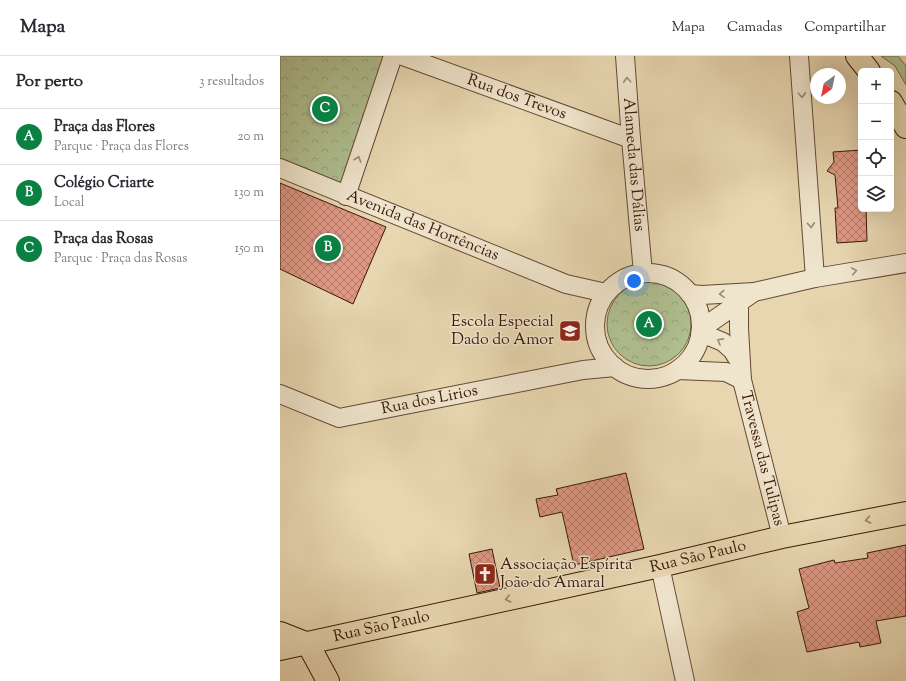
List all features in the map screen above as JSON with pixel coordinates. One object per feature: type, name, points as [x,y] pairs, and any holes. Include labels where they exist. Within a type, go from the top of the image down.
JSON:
[{"type":"main road","points":[[856,56],[866,68]]},
{"type":"main road","points":[[892,104],[906,127]]},
{"type":"main road","name":"Rua São Paulo","points":[[280,649],[660,566],[782,537],[906,513]]},
{"type":"main road","points":[[280,632],[308,644],[328,681]]},
{"type":"street","points":[[346,196],[393,56]]},
{"type":"street","name":"Rua dos Trevos","points":[[403,56],[631,139]]},
{"type":"street","name":"Alameda das Dálias","points":[[626,56],[631,139],[643,273]]},
{"type":"street","points":[[799,56],[815,278]]},
{"type":"street","name":"Avenida das Hortências","points":[[280,168],[566,284],[606,293]]},
{"type":"street","points":[[690,294],[702,295],[754,292],[815,278],[906,263]]},
{"type":"street","points":[[643,273],[661,274],[677,281],[690,294],[697,304],[700,317],[701,332],[696,348],[688,360],[678,370],[662,377],[646,378],[630,375],[615,367],[602,351],[596,338],[595,324],[597,310],[606,293],[616,283],[629,276],[643,273]]},
{"type":"street","name":"Avenida das Hortências","points":[[566,284],[597,310]]},
{"type":"street","points":[[701,332],[754,292]]},
{"type":"street","name":"Travessa das Tulipas","points":[[739,303],[742,372],[782,537]]},
{"type":"street","name":"Travessa das Tulipas","points":[[701,332],[723,342],[732,350],[742,372]]},
{"type":"street","points":[[583,370],[602,351]]},
{"type":"street","name":"Rua dos Lirios","points":[[280,394],[339,418],[583,370],[615,367]]},
{"type":"street","name":"Travessa das Tulipas","points":[[678,370],[742,372]]},
{"type":"street","points":[[660,566],[685,681]]},
{"type":"green space","points":[[280,56],[382,56],[387,58],[343,186],[280,159]]},
{"type":"green space","points":[[881,56],[898,56],[906,66],[906,85],[895,66]]},
{"type":"green space","points":[[649,282],[665,285],[679,294],[688,308],[691,324],[688,340],[679,354],[665,363],[649,366],[633,363],[619,354],[610,340],[607,324],[610,308],[619,294],[633,285]]},
{"type":"building","points":[[858,150],[858,212],[866,212],[867,241],[837,243],[835,208],[838,208],[835,175],[827,171],[834,162],[833,152]]},
{"type":"building","points":[[280,183],[386,227],[353,304],[280,269]]},
{"type":"building","points":[[626,473],[644,549],[574,565],[562,512],[540,517],[536,499],[558,495],[556,489]]},
{"type":"building","points":[[906,545],[906,616],[876,621],[881,643],[860,647],[859,642],[807,652],[797,612],[809,608],[799,569],[834,560],[835,563],[868,558],[867,553]]},
{"type":"building","name":"Associação Espírita João do Amaral","points":[[492,549],[500,588],[477,593],[469,554]]},
{"type":"place","name":"Praça das Rosas","points":[[325,109]]},
{"type":"place","name":"Colégio Criarte","points":[[328,248]]},
{"type":"place","name":"Praça das Flores","points":[[649,324]]},
{"type":"place","name":"Escola Especial Dado do Amor","points":[[570,331]]},
{"type":"place","name":"Associação Espírita João do Amaral","points":[[485,574]]}]
